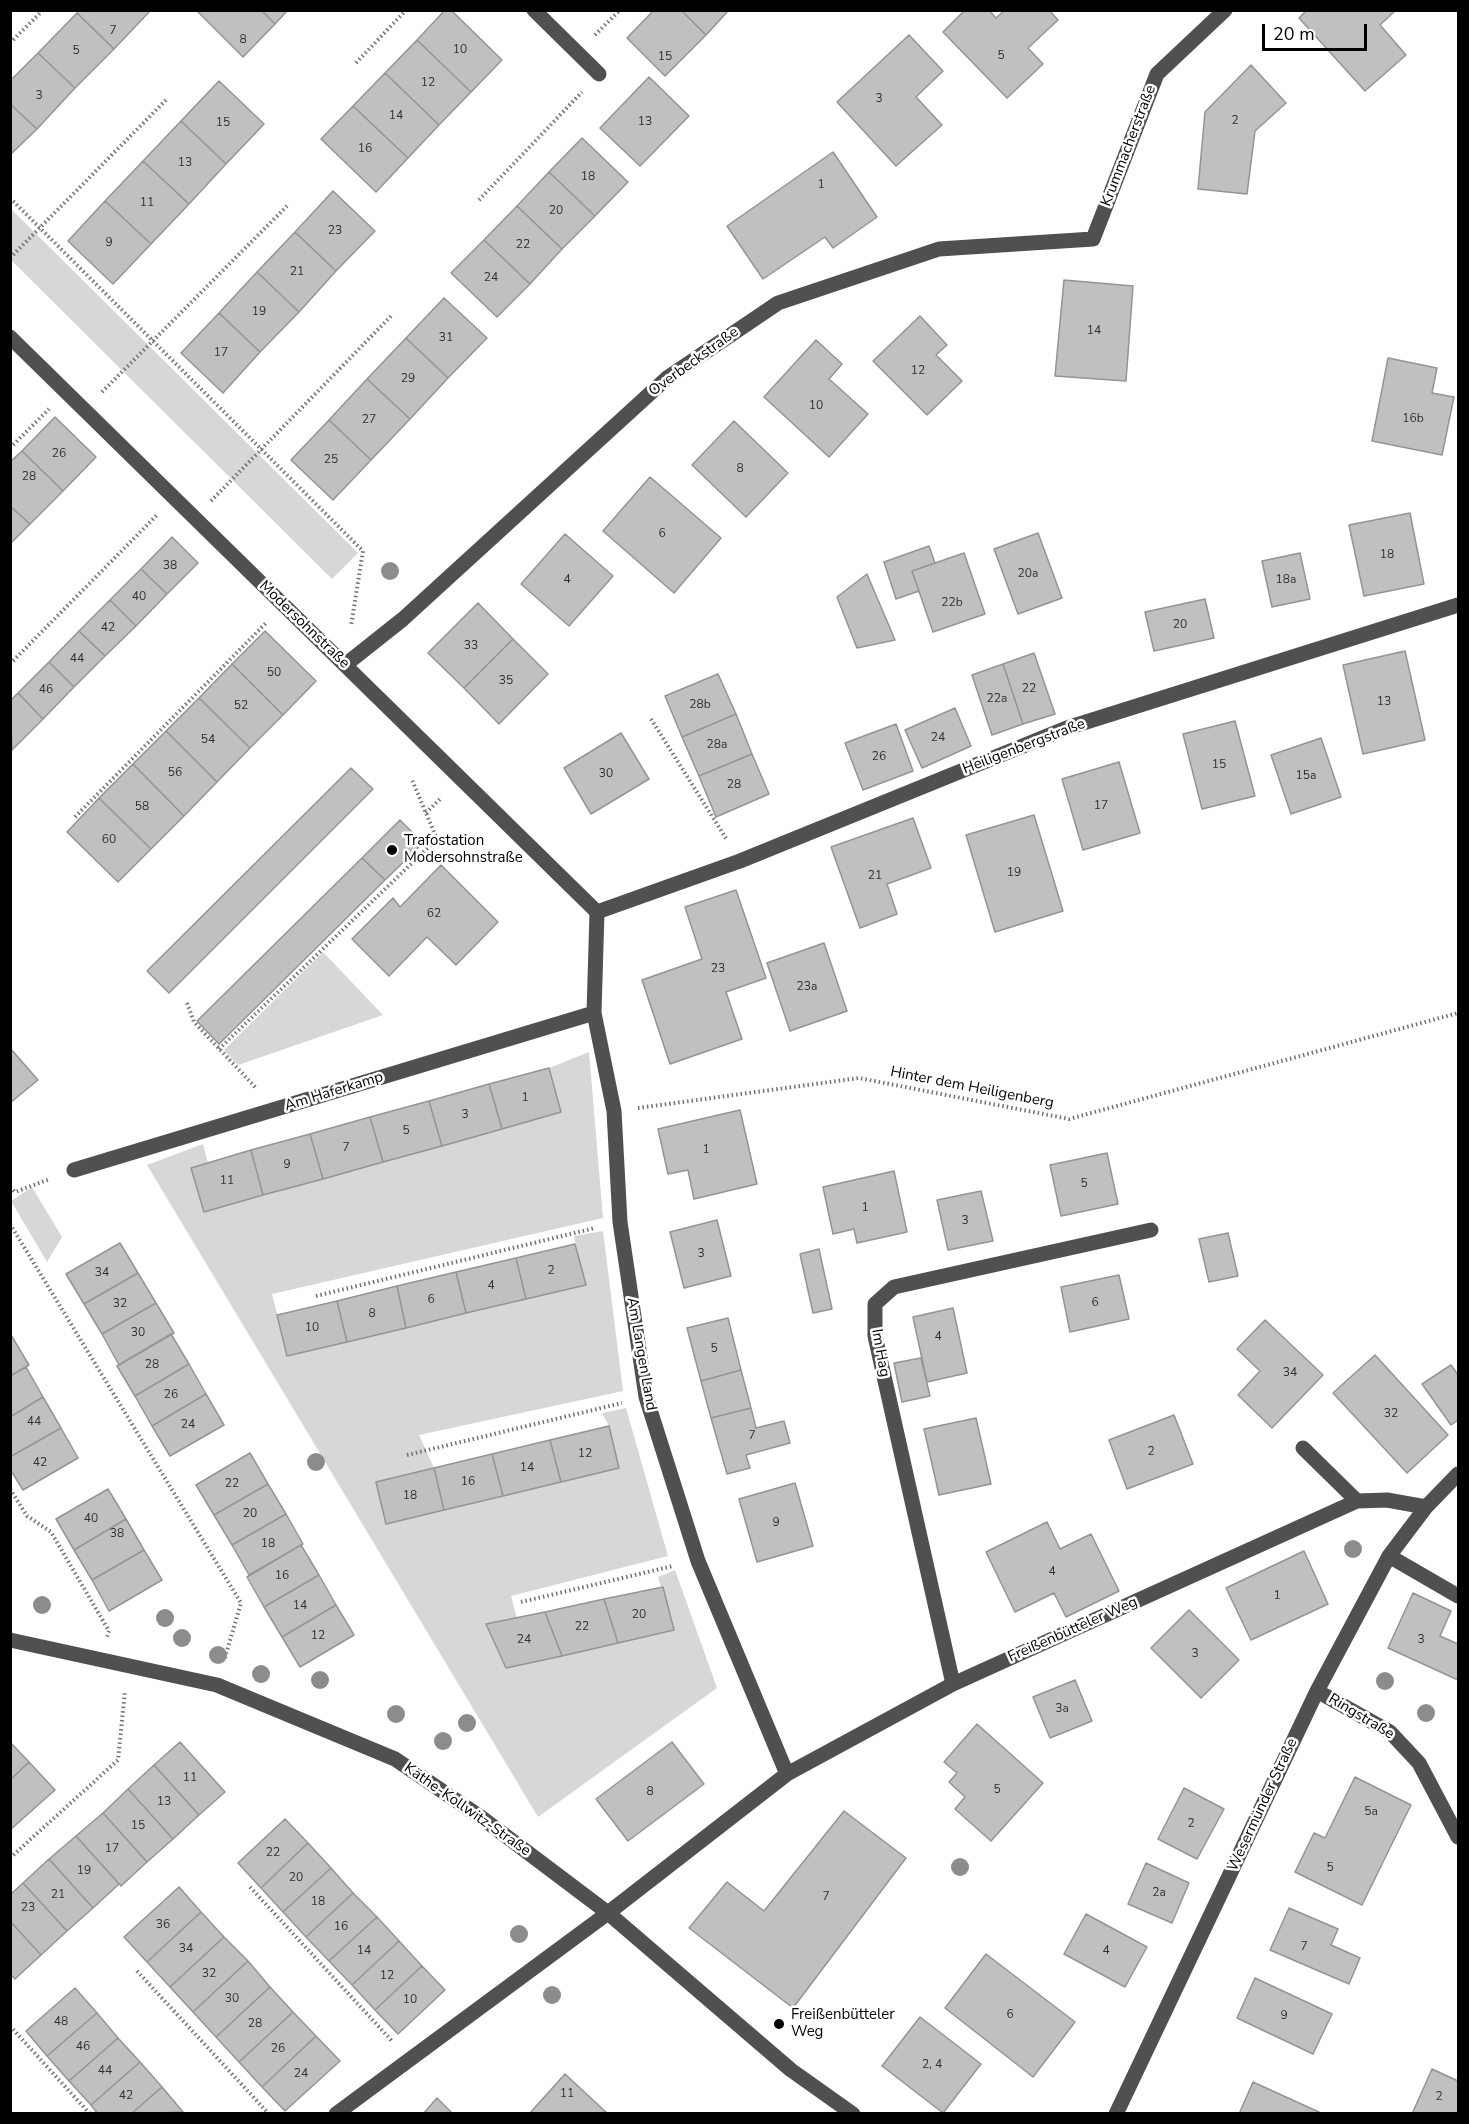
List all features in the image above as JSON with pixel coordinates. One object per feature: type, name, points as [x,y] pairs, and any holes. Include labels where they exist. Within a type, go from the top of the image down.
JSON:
[{"type":"street","points":[[534,10],[599,74]]},
{"type":"street","name":"Krummacherstraße","points":[[1093,239],[1156,74],[1225,10]]},
{"type":"street","name":"Overbeckstraße","points":[[345,665],[403,619],[667,378],[778,303],[939,249],[1093,239]]},
{"type":"street","name":"Modersohnstraße","points":[[10,337],[597,912]]},
{"type":"street","name":"Heiligenbergstraße","points":[[597,912],[740,861],[1067,728],[1458,605]]},
{"type":"street","name":"Am Langen Land","points":[[597,912],[594,1013],[614,1111],[620,1222],[646,1397],[698,1560],[788,1774]]},
{"type":"street","name":"Am Haferkamp","points":[[74,1170],[594,1013]]},
{"type":"street","name":"Im Hag","points":[[953,1684],[875,1336],[875,1304],[894,1287],[1151,1230]]},
{"type":"street","points":[[1303,1448],[1357,1501]]},
{"type":"street","name":"Wesermünder Straße","points":[[1116,2114],[1317,1691],[1389,1556],[1426,1507],[1458,1474]]},
{"type":"street","name":"Freißenbütteler Weg","points":[[336,2114],[608,1913],[788,1774],[953,1684],[1357,1501],[1387,1500],[1426,1507]]},
{"type":"street","points":[[1389,1556],[1458,1596]]},
{"type":"street","name":"Käthe-Kollwitz-Straße","points":[[10,1640],[217,1685],[395,1759],[482,1818],[608,1913],[791,2070],[853,2114]]},
{"type":"street","name":"Ringstraße","points":[[1317,1691],[1390,1732],[1419,1763],[1458,1837]]},
{"type":"path","points":[[10,43],[43,10]]},
{"type":"path","points":[[356,63],[406,10]]},
{"type":"path","points":[[578,53],[620,10]]},
{"type":"path","points":[[479,200],[599,74]]},
{"type":"path","points":[[10,258],[39,226],[167,99]]},
{"type":"path","points":[[10,198],[363,551],[345,665]]},
{"type":"path","points":[[85,410],[152,340],[288,206]]},
{"type":"path","points":[[195,518],[393,314]]},
{"type":"path","points":[[10,448],[66,392]]},
{"type":"path","points":[[10,664],[174,497]]},
{"type":"path","points":[[75,816],[283,605]]},
{"type":"path","points":[[651,719],[740,861]]},
{"type":"path","points":[[219,1049],[437,839],[412,780]]},
{"type":"path","points":[[187,1002],[194,1022],[276,1109]]},
{"type":"path","name":"Hinter dem Heiligenberg","points":[[614,1111],[859,1078],[1069,1119],[1458,1012]]},
{"type":"path","points":[[10,1187],[13,1193],[74,1170]]},
{"type":"path","points":[[316,1296],[620,1222]]},
{"type":"path","points":[[10,1224],[241,1603],[217,1685]]},
{"type":"path","points":[[407,1455],[646,1397]]},
{"type":"path","points":[[10,1489],[27,1515],[51,1532],[109,1631],[100,1660]]},
{"type":"path","points":[[522,1602],[698,1560]]},
{"type":"path","points":[[10,1858],[118,1760],[128,1666]]},
{"type":"path","points":[[250,1887],[409,2059]]},
{"type":"path","points":[[137,1971],[269,2114]]},
{"type":"path","points":[[10,2026],[90,2114]]},
{"type":"shaded area","points":[[10,208],[358,553],[332,579],[11,260]]},
{"type":"shaded area","points":[[323,952],[383,1015],[238,1065],[224,1050]]},
{"type":"shaded area","points":[[589,1052],[603,1218],[272,1294],[288,1356],[585,1285],[574,1236],[603,1231],[623,1391],[419,1435],[434,1468],[376,1482],[387,1524],[619,1468],[609,1426],[602,1413],[626,1408],[668,1556],[511,1596],[517,1618],[487,1625],[506,1668],[673,1630],[658,1577],[675,1570],[717,1688],[538,1817],[147,1165],[203,1144],[208,1163],[191,1168],[204,1212],[561,1112],[549,1068]]},
{"type":"shaded area","points":[[32,1187],[62,1237],[47,1262],[11,1201]]},
{"type":"building","points":[[79,10],[151,10],[114,49],[77,13]]},
{"type":"building","points":[[196,10],[261,10],[275,24],[243,57]]},
{"type":"building","points":[[261,10],[288,10],[275,24]]},
{"type":"building","points":[[445,10],[451,10],[502,60],[471,92],[417,40]]},
{"type":"building","points":[[654,10],[681,10],[706,35],[665,76],[627,38]]},
{"type":"building","points":[[681,10],[729,10],[706,35]]},
{"type":"building","points":[[965,10],[989,10],[996,18],[1005,10],[1049,10],[1058,20],[1028,48],[1043,64],[1007,98],[943,32]]},
{"type":"building","points":[[1307,10],[1396,10],[1380,25],[1406,55],[1365,91],[1299,18]]},
{"type":"building","points":[[77,13],[114,49],[75,88],[38,53]]},
{"type":"building","points":[[909,35],[943,71],[916,97],[942,125],[896,166],[837,102]]},
{"type":"building","points":[[417,40],[471,92],[439,125],[385,73]]},
{"type":"building","points":[[38,53],[75,88],[37,129],[10,104],[10,81]]},
{"type":"building","points":[[1251,65],[1286,103],[1255,131],[1247,194],[1198,189],[1205,112]]},
{"type":"building","points":[[385,73],[439,125],[408,158],[353,106]]},
{"type":"building","points":[[649,77],[689,116],[640,166],[600,128]]},
{"type":"building","points":[[219,81],[264,124],[226,164],[181,121]]},
{"type":"building","points":[[10,104],[37,129],[10,155]]},
{"type":"building","points":[[353,106],[408,158],[376,192],[321,139]]},
{"type":"building","points":[[181,121],[226,164],[189,204],[143,161]]},
{"type":"building","points":[[582,138],[628,182],[595,216],[549,172]]},
{"type":"building","points":[[833,152],[877,217],[833,248],[825,237],[763,279],[727,226]]},
{"type":"building","points":[[143,161],[189,204],[151,244],[105,201]]},
{"type":"building","points":[[549,172],[595,216],[562,249],[517,206]]},
{"type":"building","points":[[333,191],[375,231],[336,271],[295,232]]},
{"type":"building","points":[[105,201],[151,244],[113,284],[68,241]]},
{"type":"building","points":[[517,206],[562,249],[530,284],[484,240]]},
{"type":"building","points":[[295,232],[336,271],[299,312],[257,272]]},
{"type":"building","points":[[484,240],[530,284],[497,317],[451,273]]},
{"type":"building","points":[[257,272],[299,312],[260,352],[219,313]]},
{"type":"building","points":[[1064,280],[1133,286],[1126,381],[1055,376]]},
{"type":"building","points":[[444,298],[487,338],[448,378],[406,338]]},
{"type":"building","points":[[219,313],[260,352],[223,393],[181,353]]},
{"type":"building","points":[[920,316],[947,345],[936,355],[962,381],[927,415],[873,361]]},
{"type":"building","points":[[406,338],[448,378],[410,419],[367,379]]},
{"type":"building","points":[[816,340],[842,364],[829,379],[868,414],[829,457],[764,397]]},
{"type":"building","points":[[1388,358],[1437,368],[1432,393],[1454,397],[1442,455],[1372,441]]},
{"type":"building","points":[[367,379],[410,419],[371,460],[329,420]]},
{"type":"building","points":[[55,417],[96,457],[63,491],[22,451]]},
{"type":"building","points":[[329,420],[371,460],[333,500],[291,460]]},
{"type":"building","points":[[734,421],[788,473],[746,517],[692,465]]},
{"type":"building","points":[[22,451],[63,491],[30,524],[10,506],[10,462]]},
{"type":"building","points":[[650,477],[721,538],[674,593],[603,531]]},
{"type":"building","points":[[10,506],[30,524],[10,544]]},
{"type":"building","points":[[1410,513],[1424,584],[1364,596],[1349,525]]},
{"type":"building","points":[[1038,533],[1062,598],[1018,614],[994,549]]},
{"type":"building","points":[[565,534],[613,576],[569,626],[521,584]]},
{"type":"building","points":[[172,537],[198,563],[167,594],[141,569]]},
{"type":"building","points":[[929,546],[935,563],[912,571],[919,591],[896,599],[884,562]]},
{"type":"building","points":[[964,553],[985,614],[933,632],[912,571]]},
{"type":"building","points":[[1300,553],[1310,599],[1272,607],[1262,561]]},
{"type":"building","points":[[141,569],[167,594],[136,626],[110,600]]},
{"type":"building","points":[[867,574],[895,640],[857,648],[837,597]]},
{"type":"building","points":[[1205,599],[1214,638],[1154,651],[1145,612]]},
{"type":"building","points":[[110,600],[136,626],[105,656],[79,631]]},
{"type":"building","points":[[478,603],[513,639],[464,688],[428,653]]},
{"type":"building","points":[[79,631],[105,656],[74,687],[49,662]]},
{"type":"building","points":[[265,631],[316,681],[283,715],[232,664]]},
{"type":"building","points":[[513,639],[548,674],[499,724],[464,688]]},
{"type":"building","points":[[1405,651],[1425,740],[1363,754],[1343,665]]},
{"type":"building","points":[[1034,653],[1055,714],[1023,724],[1003,664]]},
{"type":"building","points":[[49,662],[74,687],[43,719],[18,693]]},
{"type":"building","points":[[232,664],[283,715],[250,748],[199,698]]},
{"type":"building","points":[[1003,664],[1023,724],[992,735],[972,675]]},
{"type":"building","points":[[718,674],[736,714],[682,737],[665,696]]},
{"type":"building","points":[[18,693],[43,719],[12,750],[10,701]]},
{"type":"building","points":[[199,698],[250,748],[217,782],[166,731]]},
{"type":"building","points":[[955,708],[971,746],[922,768],[905,730]]},
{"type":"building","points":[[736,714],[752,754],[699,776],[682,737]]},
{"type":"building","points":[[1235,721],[1255,796],[1202,809],[1183,734]]},
{"type":"building","points":[[896,724],[913,771],[863,790],[845,743]]},
{"type":"building","points":[[166,731],[217,782],[184,816],[133,764]]},
{"type":"building","points":[[621,733],[649,779],[591,814],[564,768]]},
{"type":"building","points":[[1321,738],[1341,797],[1291,814],[1271,755]]},
{"type":"building","points":[[752,754],[769,794],[716,817],[699,776]]},
{"type":"building","points":[[1119,762],[1140,833],[1083,850],[1062,779]]},
{"type":"building","points":[[133,764],[184,816],[151,849],[99,798]]},
{"type":"building","points":[[351,768],[373,789],[169,993],[147,971]]},
{"type":"building","points":[[99,798],[151,849],[118,882],[67,832]]},
{"type":"building","points":[[1034,815],[1063,911],[995,932],[966,835]]},
{"type":"building","points":[[913,818],[931,868],[887,884],[897,914],[860,928],[831,847]]},
{"type":"building","name":"Trafostation Modersohnstraße","points":[[400,820],[423,843],[385,880],[362,858]]},
{"type":"building","points":[[362,858],[385,880],[219,1044],[197,1021]]},
{"type":"building","points":[[441,865],[498,922],[456,965],[427,937],[389,976],[352,939],[393,898],[400,907]]},
{"type":"building","points":[[736,890],[766,978],[726,992],[742,1039],[670,1064],[642,980],[702,959],[685,907]]},
{"type":"building","points":[[824,943],[847,1011],[790,1031],[767,963]]},
{"type":"building","points":[[10,1048],[38,1080],[10,1103]]},
{"type":"building","points":[[549,1068],[561,1112],[502,1129],[489,1084]]},
{"type":"building","points":[[489,1084],[502,1129],[442,1146],[429,1101]]},
{"type":"building","points":[[429,1101],[442,1146],[383,1162],[370,1117]]},
{"type":"building","points":[[740,1110],[757,1184],[694,1199],[688,1170],[668,1174],[658,1129]]},
{"type":"building","points":[[370,1117],[383,1162],[323,1179],[310,1134]]},
{"type":"building","points":[[310,1134],[323,1179],[263,1195],[251,1150]]},
{"type":"building","points":[[251,1150],[263,1195],[204,1212],[191,1168]]},
{"type":"building","points":[[1107,1153],[1118,1204],[1061,1216],[1050,1165]]},
{"type":"building","points":[[894,1171],[907,1232],[857,1243],[854,1229],[833,1234],[823,1187]]},
{"type":"building","points":[[981,1191],[993,1241],[948,1250],[937,1200]]},
{"type":"building","points":[[717,1220],[731,1276],[684,1288],[670,1232]]},
{"type":"building","points":[[1228,1233],[1238,1276],[1209,1282],[1199,1239]]},
{"type":"building","points":[[120,1243],[138,1273],[84,1304],[66,1274]]},
{"type":"building","points":[[575,1244],[586,1285],[526,1299],[516,1258]]},
{"type":"building","points":[[819,1249],[832,1309],[813,1313],[800,1254]]},
{"type":"building","points":[[516,1258],[526,1299],[466,1313],[456,1272]]},
{"type":"building","points":[[456,1272],[466,1313],[406,1328],[397,1286]]},
{"type":"building","points":[[138,1273],[156,1303],[102,1334],[84,1304]]},
{"type":"building","points":[[1119,1275],[1129,1319],[1070,1332],[1061,1287]]},
{"type":"building","points":[[397,1286],[406,1328],[347,1342],[337,1301]]},
{"type":"building","points":[[337,1301],[347,1342],[287,1356],[277,1315]]},
{"type":"building","points":[[156,1303],[174,1333],[119,1365],[102,1334]]},
{"type":"building","points":[[953,1308],[967,1373],[927,1382],[913,1317]]},
{"type":"building","points":[[728,1318],[741,1370],[701,1381],[687,1328]]},
{"type":"building","points":[[1265,1320],[1323,1375],[1272,1428],[1238,1395],[1260,1371],[1237,1349]]},
{"type":"building","points":[[171,1334],[189,1364],[135,1396],[117,1366]]},
{"type":"building","points":[[10,1335],[29,1365],[10,1376]]},
{"type":"building","points":[[1375,1355],[1448,1435],[1407,1473],[1333,1393]]},
{"type":"building","points":[[921,1358],[930,1396],[902,1402],[894,1363]]},
{"type":"building","points":[[189,1364],[206,1394],[152,1426],[135,1396]]},
{"type":"building","points":[[1451,1365],[1458,1375],[1458,1420],[1451,1425],[1422,1384]]},
{"type":"building","points":[[26,1367],[43,1397],[10,1417],[10,1376]]},
{"type":"building","points":[[741,1370],[751,1408],[711,1418],[701,1381]]},
{"type":"building","points":[[206,1394],[224,1425],[170,1456],[152,1426]]},
{"type":"building","points":[[43,1397],[61,1428],[10,1457],[10,1417]]},
{"type":"building","points":[[751,1408],[756,1428],[784,1421],[790,1443],[746,1455],[750,1468],[727,1474],[711,1418]]},
{"type":"building","points":[[1174,1415],[1193,1464],[1127,1489],[1109,1440]]},
{"type":"building","points":[[976,1418],[991,1484],[939,1495],[924,1429]]},
{"type":"building","points":[[609,1426],[619,1468],[561,1482],[550,1440]]},
{"type":"building","points":[[61,1428],[78,1458],[23,1490],[10,1469],[10,1457]]},
{"type":"building","points":[[550,1440],[561,1482],[503,1496],[492,1454]]},
{"type":"building","points":[[250,1453],[268,1484],[214,1515],[196,1485]]},
{"type":"building","points":[[492,1454],[503,1496],[444,1510],[434,1468]]},
{"type":"building","points":[[434,1468],[444,1510],[386,1524],[376,1482]]},
{"type":"building","points":[[795,1483],[813,1546],[757,1562],[739,1499]]},
{"type":"building","points":[[268,1484],[286,1514],[232,1545],[214,1515]]},
{"type":"building","points":[[108,1489],[126,1519],[74,1550],[56,1519]]},
{"type":"building","points":[[286,1514],[303,1544],[249,1575],[232,1545]]},
{"type":"building","points":[[126,1519],[144,1550],[92,1580],[74,1550]]},
{"type":"building","points":[[1047,1522],[1060,1549],[1091,1534],[1119,1591],[1066,1617],[1054,1593],[1015,1612],[986,1552]]},
{"type":"building","points":[[301,1545],[319,1575],[264,1607],[247,1577]]},
{"type":"building","points":[[144,1550],[162,1580],[109,1611],[92,1580]]},
{"type":"building","points":[[1304,1551],[1328,1604],[1251,1640],[1226,1588]]},
{"type":"building","points":[[319,1575],[336,1605],[282,1637],[264,1607]]},
{"type":"building","points":[[663,1587],[674,1630],[618,1643],[604,1599]]},
{"type":"building","points":[[1413,1593],[1451,1611],[1440,1636],[1458,1644],[1458,1680],[1388,1648]]},
{"type":"building","points":[[604,1599],[618,1643],[562,1656],[545,1612]]},
{"type":"building","points":[[336,1605],[354,1635],[300,1667],[282,1637]]},
{"type":"building","points":[[1189,1610],[1239,1660],[1201,1698],[1151,1648]]},
{"type":"building","points":[[545,1612],[562,1656],[506,1668],[486,1624]]},
{"type":"building","points":[[1075,1680],[1092,1721],[1050,1738],[1033,1697]]},
{"type":"building","points":[[977,1724],[1043,1783],[991,1841],[955,1809],[965,1797],[949,1782],[957,1773],[944,1762]]},
{"type":"building","points":[[10,1742],[29,1762],[10,1780]]},
{"type":"building","points":[[180,1742],[225,1792],[199,1815],[154,1765]]},
{"type":"building","points":[[672,1742],[704,1784],[628,1841],[596,1799]]},
{"type":"building","points":[[29,1762],[55,1790],[10,1830],[10,1780]]},
{"type":"building","points":[[154,1765],[199,1815],[173,1839],[128,1789]]},
{"type":"building","points":[[1355,1777],[1411,1805],[1362,1905],[1295,1872],[1314,1833],[1325,1838]]},
{"type":"building","points":[[1184,1788],[1224,1809],[1197,1859],[1158,1839]]},
{"type":"building","points":[[128,1789],[173,1839],[147,1862],[103,1813]]},
{"type":"building","points":[[844,1811],[906,1858],[793,2008],[689,1928],[727,1882],[764,1911]]},
{"type":"building","points":[[103,1813],[147,1862],[121,1886],[76,1836]]},
{"type":"building","points":[[285,1819],[308,1843],[261,1888],[238,1863]]},
{"type":"building","points":[[76,1836],[119,1884],[93,1908],[49,1859]]},
{"type":"building","points":[[308,1843],[331,1868],[283,1912],[261,1888]]},
{"type":"building","points":[[49,1859],[93,1908],[67,1931],[23,1883]]},
{"type":"building","points":[[1146,1863],[1189,1883],[1172,1923],[1128,1904]]},
{"type":"building","points":[[331,1868],[353,1893],[306,1937],[283,1912]]},
{"type":"building","points":[[23,1883],[67,1931],[41,1955],[10,1921],[10,1895]]},
{"type":"building","points":[[179,1887],[201,1912],[147,1962],[124,1937]]},
{"type":"building","points":[[353,1893],[377,1917],[329,1961],[306,1937]]},
{"type":"building","points":[[1289,1908],[1338,1929],[1331,1945],[1360,1958],[1349,1984],[1270,1950]]},
{"type":"building","points":[[201,1912],[224,1937],[170,1987],[147,1962]]},
{"type":"building","points":[[1086,1914],[1147,1947],[1125,1987],[1064,1954]]},
{"type":"building","points":[[377,1917],[399,1941],[352,1985],[329,1961]]},
{"type":"building","points":[[10,1921],[41,1955],[15,1979],[10,1974]]},
{"type":"building","points":[[224,1937],[248,1961],[193,2012],[170,1987]]},
{"type":"building","points":[[399,1941],[422,1966],[375,2010],[352,1985]]},
{"type":"building","points":[[986,1954],[1075,2022],[1033,2077],[945,2008]]},
{"type":"building","points":[[248,1961],[270,1987],[216,2037],[193,2012]]},
{"type":"building","points":[[422,1966],[445,1990],[398,2034],[375,2010]]},
{"type":"building","points":[[1255,1978],[1332,2014],[1313,2054],[1237,2018]]},
{"type":"building","points":[[270,1987],[293,2012],[239,2062],[216,2037]]},
{"type":"building","points":[[75,1988],[97,2013],[47,2056],[26,2031]]},
{"type":"building","points":[[293,2012],[316,2036],[262,2087],[239,2062]]},
{"type":"building","points":[[97,2013],[118,2038],[69,2081],[47,2056]]},
{"type":"building","points":[[920,2017],[981,2064],[943,2113],[882,2066]]},
{"type":"building","points":[[316,2036],[340,2061],[285,2111],[262,2087]]},
{"type":"building","points":[[118,2038],[140,2062],[91,2105],[69,2081]]},
{"type":"building","points":[[140,2062],[162,2087],[131,2114],[98,2114],[91,2105]]},
{"type":"building","points":[[1432,2069],[1458,2081],[1458,2114],[1412,2114]]},
{"type":"building","points":[[565,2074],[608,2114],[529,2114]]},
{"type":"building","points":[[1253,2082],[1321,2113],[1321,2114],[1239,2114]]},
{"type":"building","points":[[162,2087],[183,2112],[131,2114]]},
{"type":"building","points":[[437,2098],[453,2114],[423,2114]]},
{"type":"place","name":"Trafostation Modersohnstraße","points":[[392,850]]},
{"type":"place","name":"Freißenbütteler Weg","points":[[779,2024]]}]
